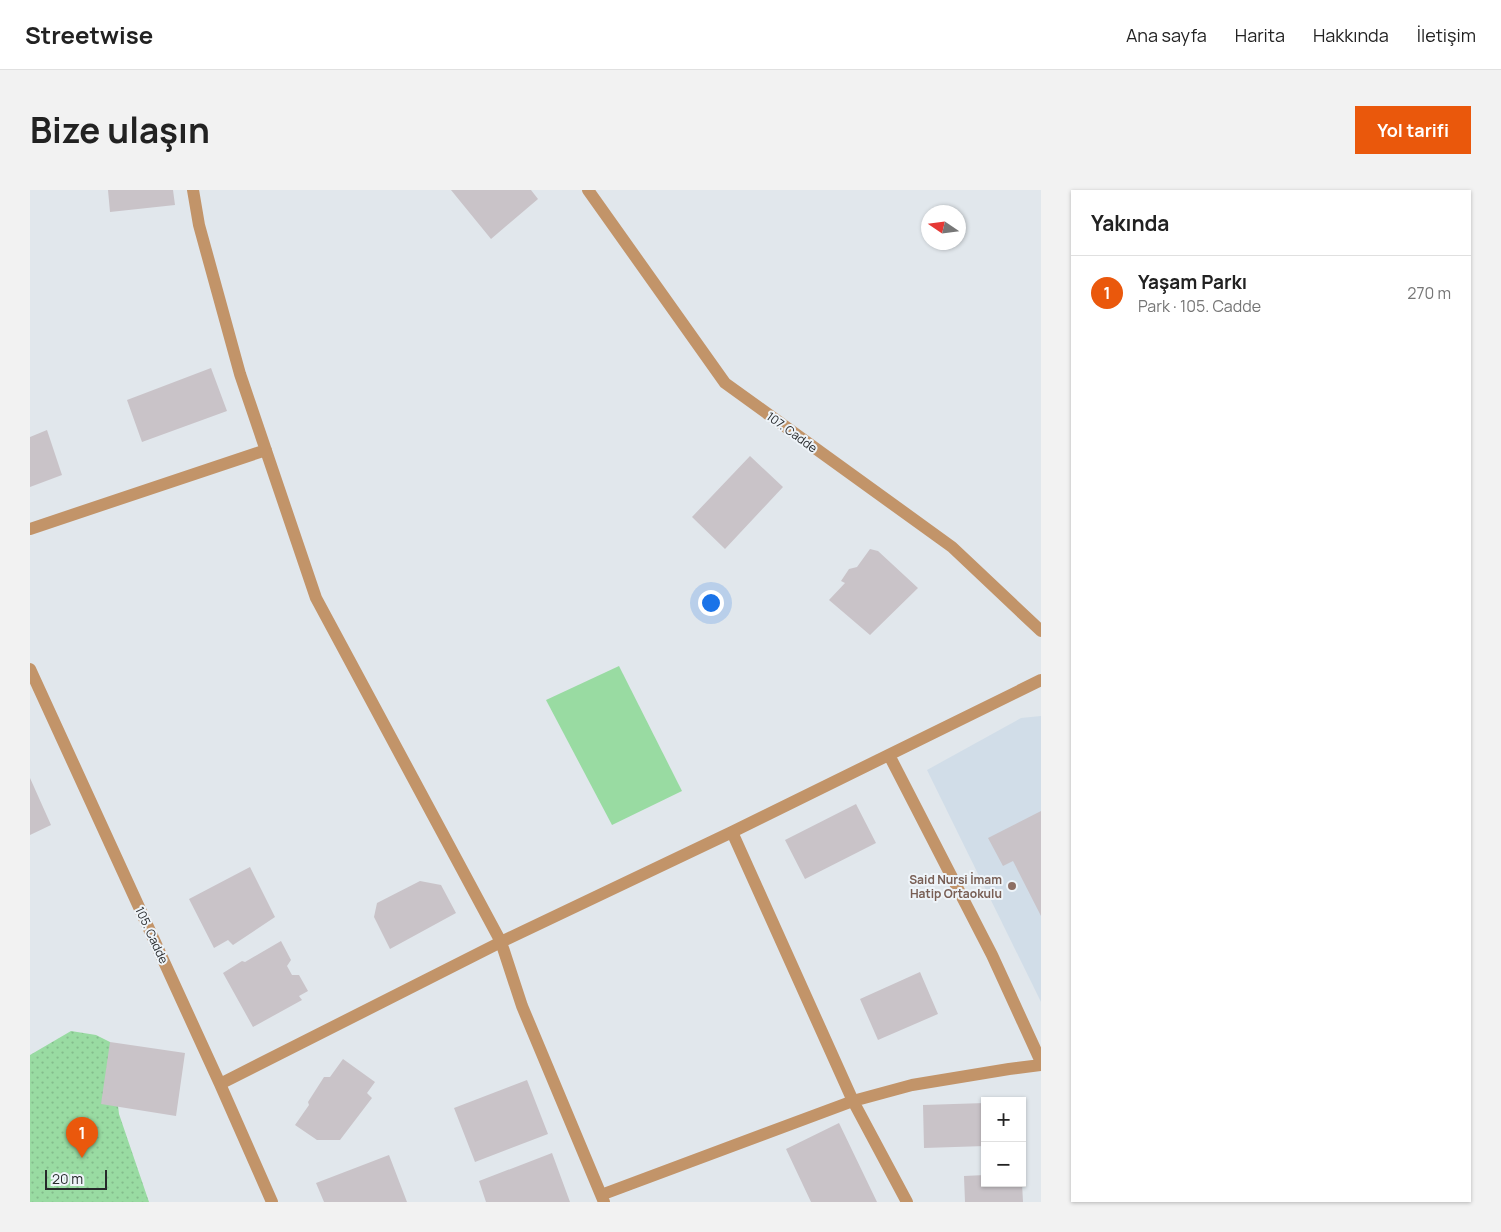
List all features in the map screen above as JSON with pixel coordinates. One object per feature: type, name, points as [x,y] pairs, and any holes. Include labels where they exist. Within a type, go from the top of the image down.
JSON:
[{"type":"street","points":[[194,190],[199,225],[240,374],[316,598],[501,942],[522,1006],[603,1198],[853,1101],[912,1085],[1041,1064],[992,955],[889,755]]},
{"type":"street","name":"107. Cadde","points":[[588,190],[725,384],[952,547],[1041,631]]},
{"type":"street","points":[[30,529],[266,450]]},
{"type":"street","name":"105. Cadde","points":[[30,669],[272,1202]]},
{"type":"street","points":[[220,1084],[501,942],[732,832],[1041,680]]},
{"type":"street","points":[[732,832],[853,1101],[907,1202]]},
{"type":"shaded area","name":"Said Nursi İmam Hatip Ortaokulu","points":[[1041,716],[1041,1002],[927,770],[1021,718]]},
{"type":"green space","points":[[619,666],[682,791],[612,825],[546,700]]},
{"type":"green space","points":[[71,1031],[96,1035],[110,1042],[119,1114],[149,1202],[30,1202],[30,1055]]},
{"type":"building","points":[[108,190],[173,190],[175,205],[110,212]]},
{"type":"building","points":[[451,190],[531,190],[538,199],[491,239]]},
{"type":"building","points":[[211,368],[227,411],[142,442],[127,400]]},
{"type":"building","points":[[47,430],[62,475],[30,487],[30,437]]},
{"type":"building","points":[[750,456],[783,487],[725,549],[692,517]]},
{"type":"building","points":[[870,549],[878,551],[918,588],[870,635],[829,600],[845,583],[841,581],[849,569],[857,567]]},
{"type":"building","points":[[30,778],[51,825],[30,835]]},
{"type":"building","points":[[856,804],[876,843],[805,879],[785,840]]},
{"type":"building","points":[[1041,811],[1041,916],[1013,861],[1003,866],[988,838]]},
{"type":"building","points":[[250,867],[275,917],[233,945],[228,940],[214,948],[189,899]]},
{"type":"building","points":[[420,881],[441,885],[456,913],[390,949],[374,917],[377,903]]},
{"type":"building","points":[[281,941],[291,960],[287,966],[292,975],[299,975],[308,991],[299,996],[302,1000],[253,1027],[223,973]]},
{"type":"building","points":[[920,972],[938,1014],[878,1040],[860,999]]},
{"type":"building","points":[[110,1042],[185,1053],[176,1116],[101,1104]]},
{"type":"building","points":[[343,1059],[375,1082],[367,1093],[372,1098],[340,1140],[317,1140],[295,1125],[309,1105],[308,1102],[324,1077],[330,1077]]},
{"type":"building","points":[[527,1080],[548,1134],[475,1162],[454,1108]]},
{"type":"building","points":[[981,1103],[981,1146],[924,1148],[923,1105]]},
{"type":"building","points":[[839,1123],[877,1202],[811,1202],[786,1149]]},
{"type":"building","points":[[552,1153],[570,1202],[486,1202],[479,1181]]},
{"type":"building","points":[[389,1155],[407,1202],[324,1202],[316,1183]]},
{"type":"building","points":[[981,1175],[981,1187],[1022,1187],[1023,1202],[965,1202],[964,1176]]},
{"type":"place","name":"Said Nursi İmam Hatip Ortaokulu","points":[[1012,886]]},
{"type":"place","name":"Yaşam Parkı","points":[[82,1158]]}]
